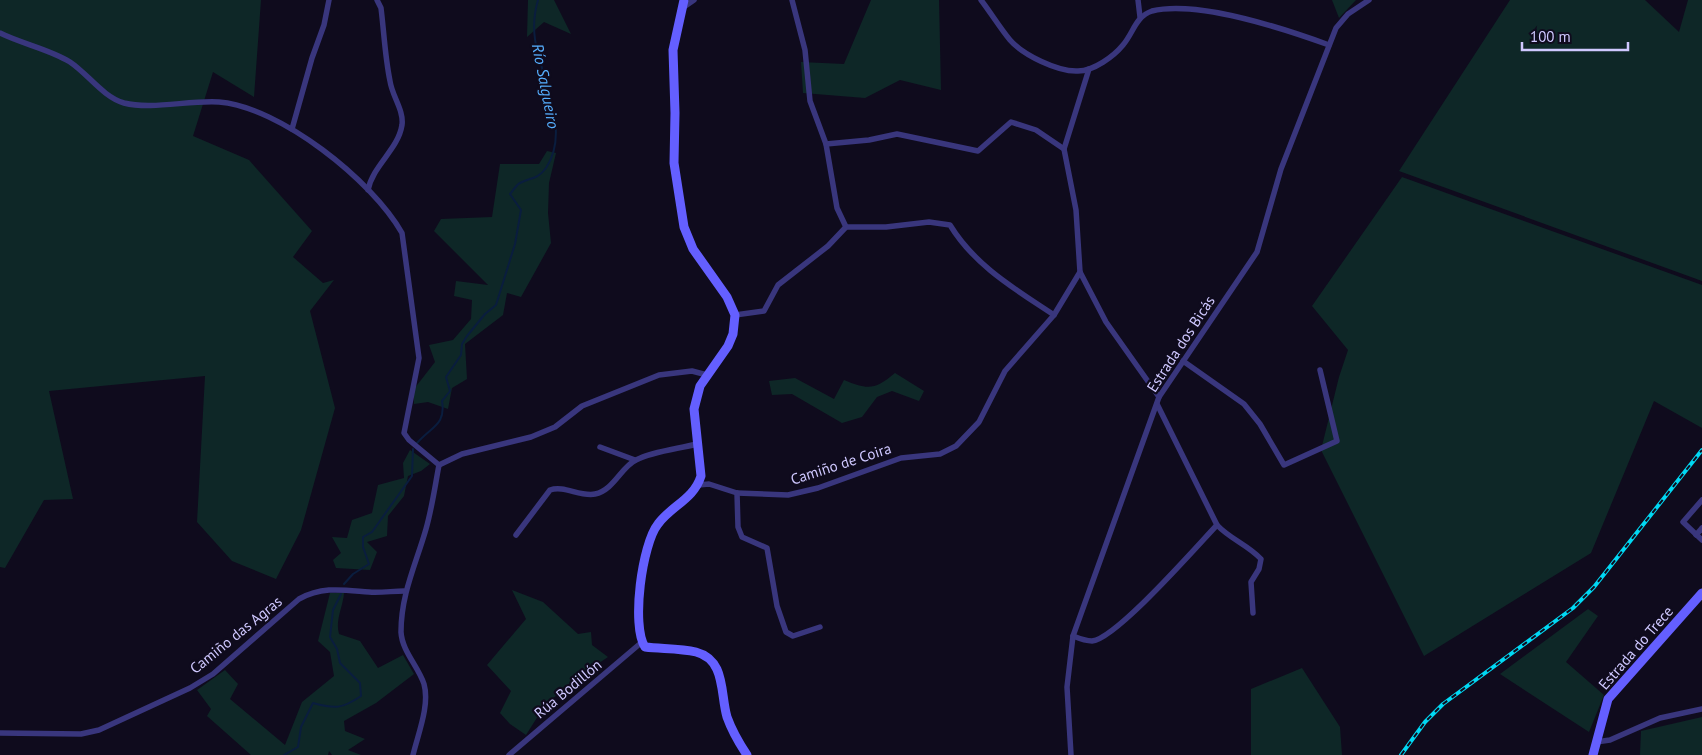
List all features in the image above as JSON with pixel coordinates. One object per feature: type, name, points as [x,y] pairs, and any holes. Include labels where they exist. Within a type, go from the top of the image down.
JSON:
[{"type":"street","points":[[292,129],[312,58],[324,25],[329,0]]},
{"type":"street","points":[[368,190],[370,180],[398,138],[402,124],[400,111],[390,83],[381,8],[377,0]]},
{"type":"street","points":[[694,0],[683,5],[673,50],[674,163],[684,227],[693,249],[727,297],[735,315],[733,334],[728,346],[700,386],[694,409],[701,476],[693,493],[658,523],[650,536],[638,614],[642,642],[645,647],[696,652],[711,660],[720,674],[727,716],[736,738],[746,755]]},
{"type":"street","points":[[792,0],[805,50],[810,101],[826,144],[837,208],[846,227]]},
{"type":"street","points":[[982,0],[1011,41],[1031,57],[1078,72],[1101,63],[1123,45],[1140,17],[1153,11],[1199,8],[1283,28],[1329,45]]},
{"type":"street","points":[[1138,0],[1140,17]]},
{"type":"street","name":"Estrada dos Bicás","points":[[1071,755],[1067,687],[1073,636],[1158,397],[1257,252],[1281,169],[1336,28],[1348,14],[1369,0]]},
{"type":"street","points":[[0,32],[69,61],[114,99],[138,105],[218,102],[242,105],[292,129],[339,164],[368,190],[396,222],[402,233],[406,259],[419,358],[404,433],[409,440],[439,465]]},
{"type":"street","points":[[1089,69],[1064,150],[1076,210],[1080,272],[1106,322],[1158,397]]},
{"type":"street","points":[[826,144],[869,140],[896,134],[978,151],[1011,122],[1036,130],[1064,150]]},
{"type":"street","points":[[735,315],[764,311],[778,285],[828,246],[846,227],[886,227],[929,222],[950,225],[962,244],[975,257],[1008,284],[1054,315]]},
{"type":"street","name":"Camiño de Coira","points":[[698,485],[709,484],[737,493],[788,495],[811,490],[901,458],[940,454],[956,446],[979,422],[1005,371],[1054,315],[1080,272]]},
{"type":"street","points":[[1183,361],[1244,404],[1260,424],[1284,465],[1337,441],[1320,370]]},
{"type":"street","points":[[439,465],[462,454],[539,434],[555,427],[582,406],[659,375],[692,371],[707,374]]},
{"type":"street","points":[[1157,404],[1217,525],[1227,536],[1252,550],[1261,559],[1259,569],[1251,582],[1253,613]]},
{"type":"street","points":[[516,535],[550,490],[556,488],[581,494],[596,494],[608,488],[635,460],[697,444]]},
{"type":"street","points":[[600,446],[635,460]]},
{"type":"street","points":[[413,755],[425,696],[424,684],[401,635],[404,591],[426,528],[439,465]]},
{"type":"street","points":[[737,493],[738,527],[742,537],[766,548],[777,606],[786,632],[793,636],[820,628]]},
{"type":"street","points":[[1702,500],[1683,522],[1702,540]]},
{"type":"street","points":[[1073,636],[1092,641],[1105,636],[1159,588],[1217,525]]},
{"type":"street","points":[[1696,535],[1702,528]]},
{"type":"street","name":"Camiño das Agras","points":[[0,733],[81,734],[99,730],[190,688],[212,674],[299,599],[311,593],[332,588],[371,592],[404,591]]},
{"type":"street","name":"Estrada do Trece","points":[[1593,755],[1608,699],[1702,593]]},
{"type":"street","name":"Rúa Bodillón","points":[[509,755],[642,642]]},
{"type":"street","points":[[1596,742],[1610,740],[1660,718],[1702,709]]},
{"type":"green space","points":[[0,0],[261,0],[254,97],[213,72],[193,136],[249,160],[312,231],[293,257],[323,283],[334,280],[310,311],[335,408],[301,530],[276,579],[232,561],[197,522],[205,376],[49,391],[73,499],[44,500],[5,568],[0,567]]},
{"type":"green space","points":[[528,0],[554,0],[571,34],[544,22],[527,37]]},
{"type":"green space","points":[[871,0],[939,0],[941,90],[900,80],[865,98],[803,93],[801,62],[844,64]]},
{"type":"green space","points":[[1332,0],[1356,0],[1339,18]]},
{"type":"green space","points":[[1510,0],[1645,0],[1679,32],[1688,0],[1702,0],[1702,281],[1399,171]]},
{"type":"green space","points":[[547,151],[556,153],[549,183],[548,213],[551,243],[521,297],[507,293],[503,315],[465,344],[467,379],[452,388],[448,409],[428,402],[414,404],[414,389],[435,362],[429,345],[453,340],[471,319],[472,300],[454,296],[456,281],[488,285],[434,231],[441,219],[492,217],[500,164],[539,164]]},
{"type":"green space","points":[[1402,177],[1702,285],[1702,428],[1654,401],[1591,553],[1424,656],[1321,450],[1339,377],[1348,350],[1312,306]]},
{"type":"green space","points":[[895,373],[924,391],[919,401],[892,391],[877,397],[862,417],[842,423],[792,394],[772,395],[769,381],[795,378],[834,399],[844,380],[859,386],[871,387],[882,383]]},
{"type":"green space","points":[[410,450],[430,464],[421,471],[408,476],[404,496],[388,516],[387,536],[367,542],[377,552],[370,570],[336,568],[333,560],[341,553],[332,537],[347,538],[352,520],[372,513],[378,485],[404,478],[403,463]]},
{"type":"green space","points":[[512,590],[543,602],[578,634],[591,632],[592,645],[608,657],[577,678],[545,705],[526,735],[510,724],[500,713],[511,691],[487,665],[526,619]]},
{"type":"green space","points":[[330,593],[344,593],[339,619],[339,634],[360,641],[378,668],[403,655],[414,674],[376,703],[344,721],[345,731],[365,739],[348,750],[361,755],[332,755],[329,751],[328,755],[251,755],[207,716],[211,709],[197,690],[225,670],[238,684],[230,699],[285,745],[302,702],[334,676],[330,652],[318,641]]},
{"type":"green space","points":[[1588,609],[1598,616],[1566,662],[1604,695],[1589,732],[1500,674]]},
{"type":"green space","points":[[1302,668],[1340,727],[1342,755],[1251,755],[1251,689]]},
{"type":"green space","points":[[1702,717],[1702,755],[1640,755],[1641,731]]},
{"type":"waterway","name":"Río Salgueiro","points":[[417,443],[440,420],[443,409],[442,401],[450,391],[446,377],[461,355],[462,344],[485,314],[496,305],[515,244],[521,210],[510,194],[519,184],[543,172],[553,155],[556,141],[554,111],[536,47],[534,33],[534,20],[538,0]]},
{"type":"waterway","name":"Río Salgueiro","points":[[344,584],[353,574],[369,564],[363,547],[363,537],[372,532],[412,476],[413,449]]},
{"type":"waterway","name":"Río Salgueiro","points":[[284,755],[298,747],[301,727],[313,703],[338,707],[361,696],[360,683],[340,663],[337,649],[330,637],[333,610],[341,594]]},
{"type":"railway","points":[[1401,755],[1425,722],[1443,704],[1573,608],[1594,587],[1702,450]]}]
